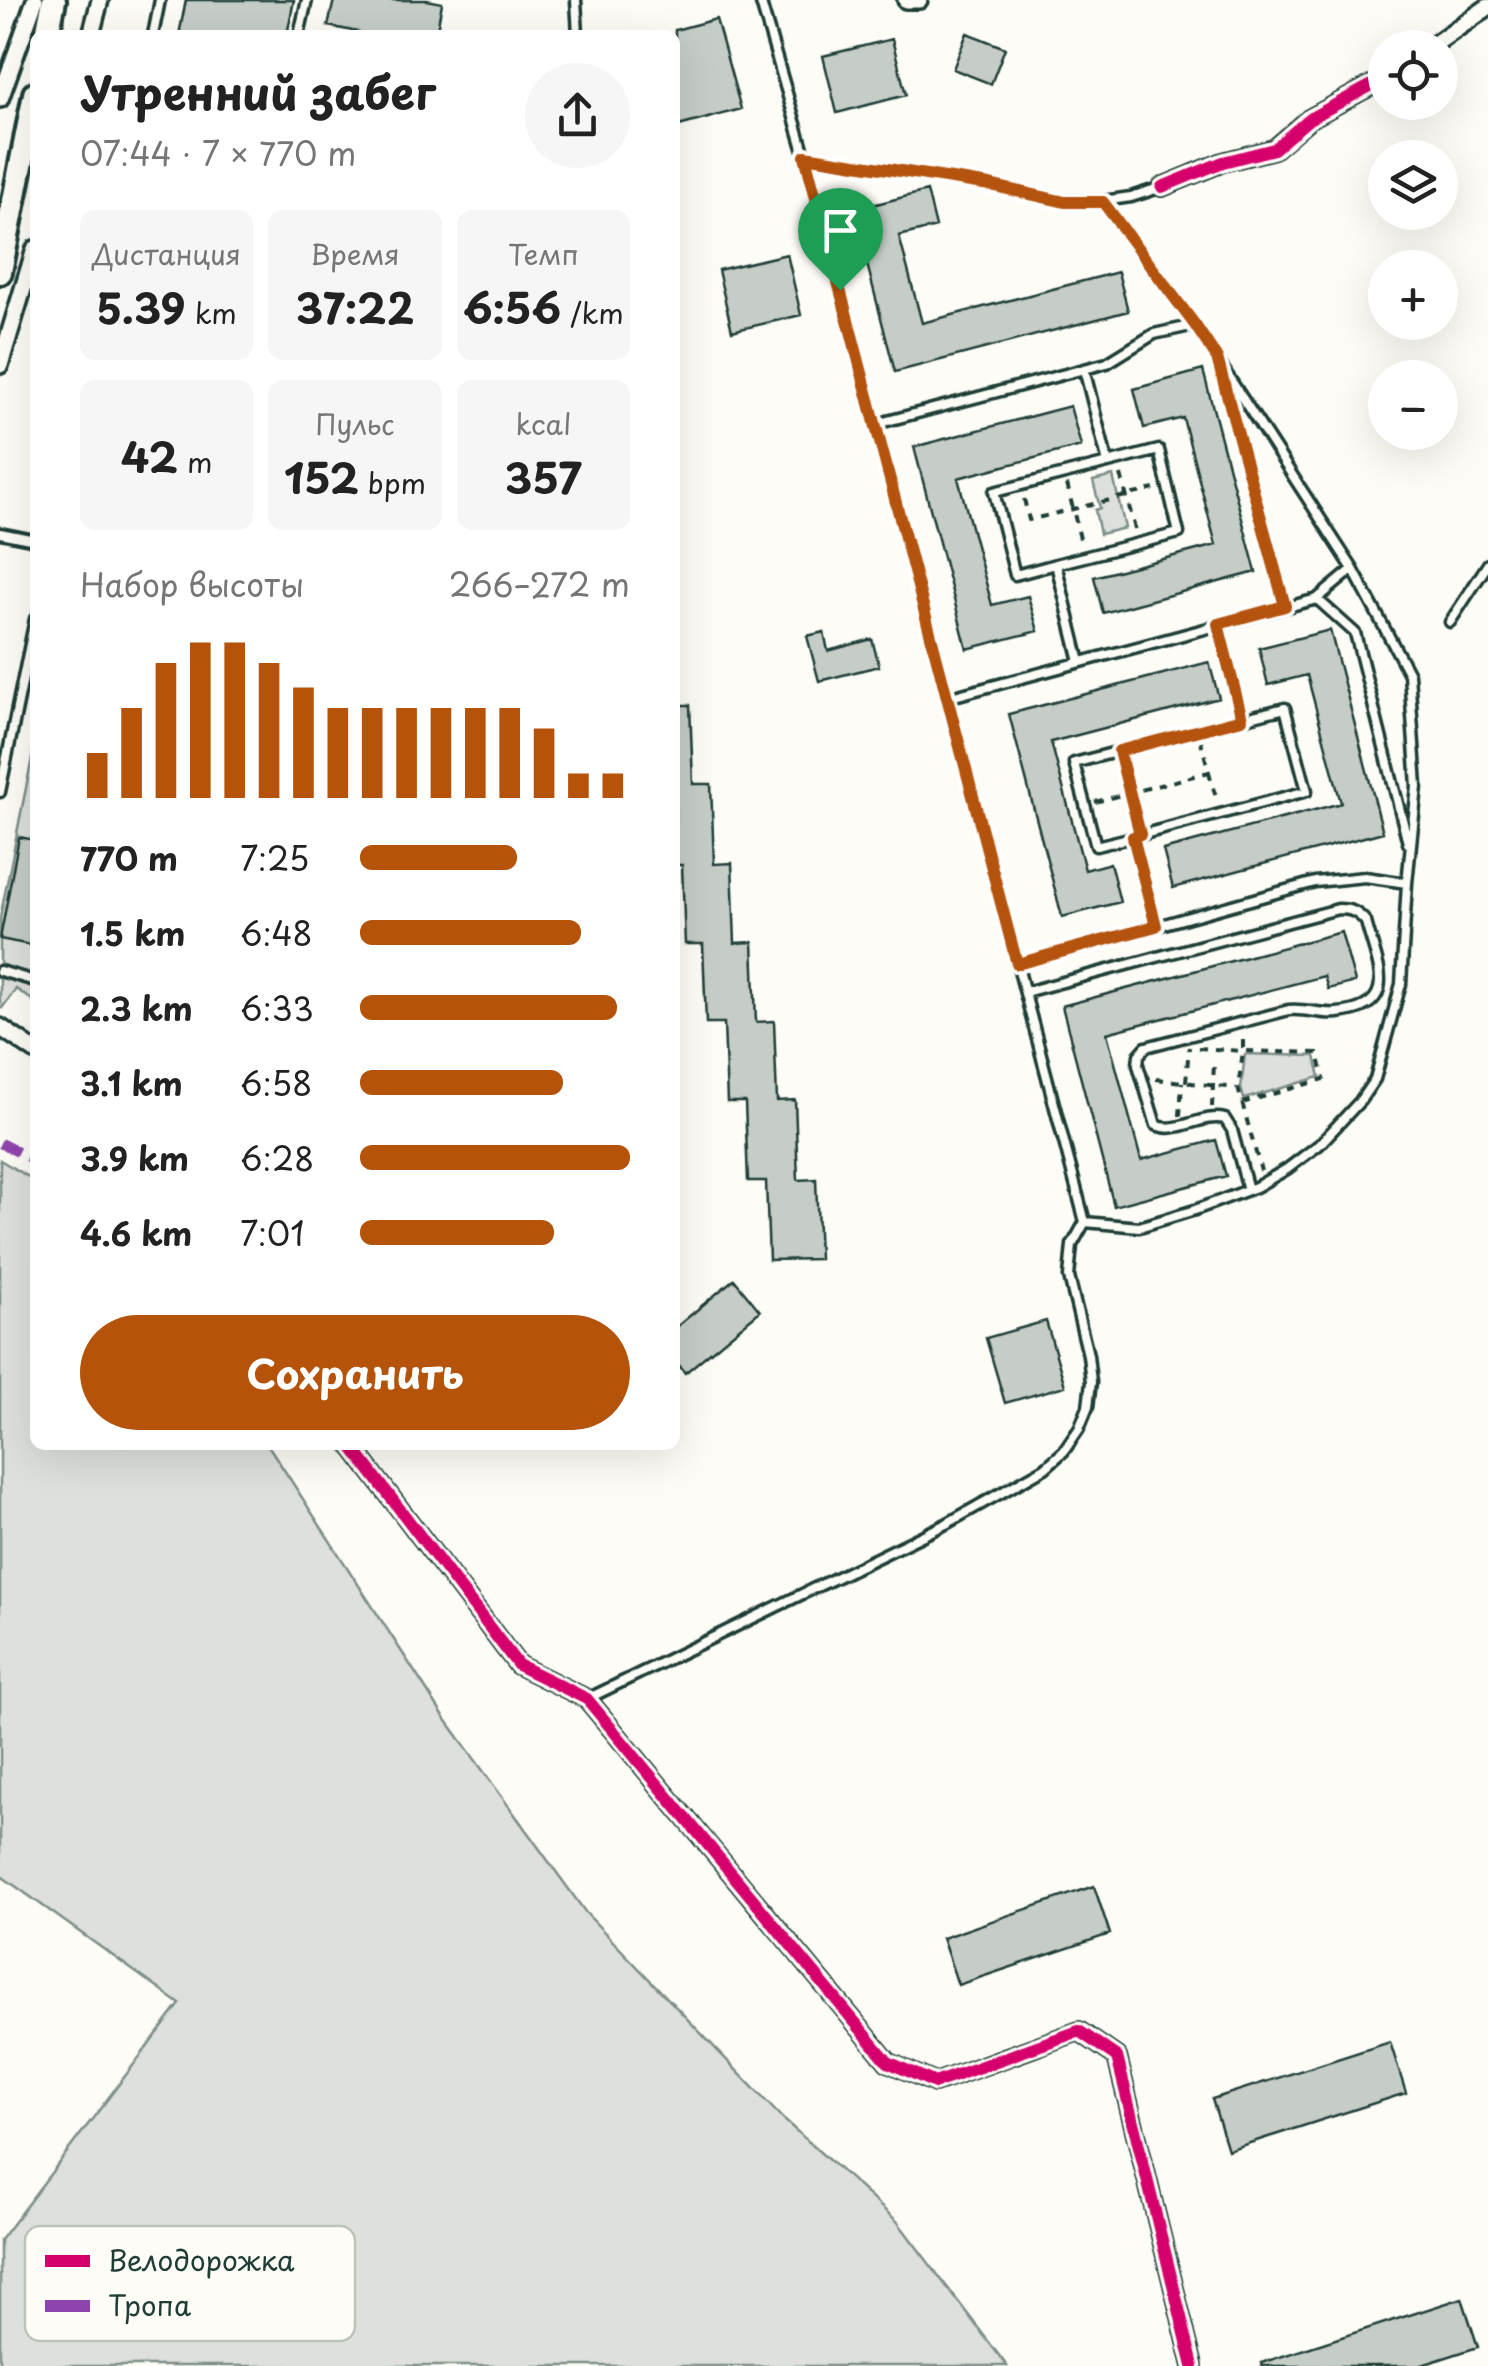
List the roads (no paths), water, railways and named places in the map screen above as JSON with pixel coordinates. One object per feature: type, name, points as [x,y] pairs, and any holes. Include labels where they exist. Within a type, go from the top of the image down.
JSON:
[{"type":"main road","points":[[48,30],[54,0]]},
{"type":"main road","points":[[0,272],[30,119]]},
{"type":"street","points":[[0,99],[35,0]]},
{"type":"street","points":[[92,30],[100,0]]},
{"type":"street","points":[[906,0],[919,0]]},
{"type":"street","points":[[1454,30],[1488,6]]},
{"type":"street","points":[[1162,188],[1223,162],[1274,150],[1309,119],[1368,87]]},
{"type":"street","points":[[0,365],[30,265]]},
{"type":"street","points":[[0,1027],[30,1048]]},
{"type":"street","points":[[355,1450],[518,1665],[587,1699],[888,2062],[936,2083],[1079,2031],[1117,2057],[1193,2366]]},
{"type":"lane","points":[[154,30],[160,0]]},
{"type":"lane","points":[[300,30],[306,0]]},
{"type":"lane","points":[[576,0],[578,30]]},
{"type":"lane","points":[[587,1699],[946,1524],[1045,1468],[1080,1429],[1092,1382],[1069,1277],[1072,1244],[1085,1222],[805,156],[760,0]]},
{"type":"lane","points":[[805,156],[990,185],[1065,202],[1103,202],[1162,188]]},
{"type":"lane","points":[[1085,1222],[1139,1227],[1248,1190],[1287,1169],[1320,1144],[1375,1079],[1402,984],[1417,786],[1409,674],[1353,569],[1195,325],[1103,202]]},
{"type":"lane","points":[[876,424],[1108,363],[1154,334],[1195,325]]},
{"type":"lane","points":[[1217,358],[1285,606]]},
{"type":"lane","points":[[1084,369],[1113,462]]},
{"type":"lane","points":[[1159,450],[1180,534],[1015,575],[994,492],[1113,462],[1159,450]]},
{"type":"lane","points":[[0,533],[30,539]]},
{"type":"lane","points":[[1056,564],[1080,662]]},
{"type":"lane","points":[[1450,622],[1488,564]]},
{"type":"lane","points":[[947,698],[1317,599],[1353,569]]},
{"type":"lane","points":[[1317,599],[1354,633],[1410,852]]},
{"type":"lane","points":[[1218,624],[1242,719]]},
{"type":"lane","points":[[0,792],[30,644]]},
{"type":"lane","points":[[1286,708],[1307,791],[1096,846],[1074,763],[1242,719],[1286,708]]},
{"type":"lane","points":[[1137,836],[1156,926]]},
{"type":"lane","points":[[1017,964],[1315,882],[1365,877],[1408,882]]},
{"type":"lane","points":[[1024,992],[1338,909],[1354,911],[1366,922],[1381,987],[1370,1005],[1338,1013],[1289,1010],[1146,1048],[1138,1060],[1156,1125],[1162,1128],[1211,1117],[1230,1124],[1248,1190]]},
{"type":"lane","points":[[0,971],[30,980]]}]
